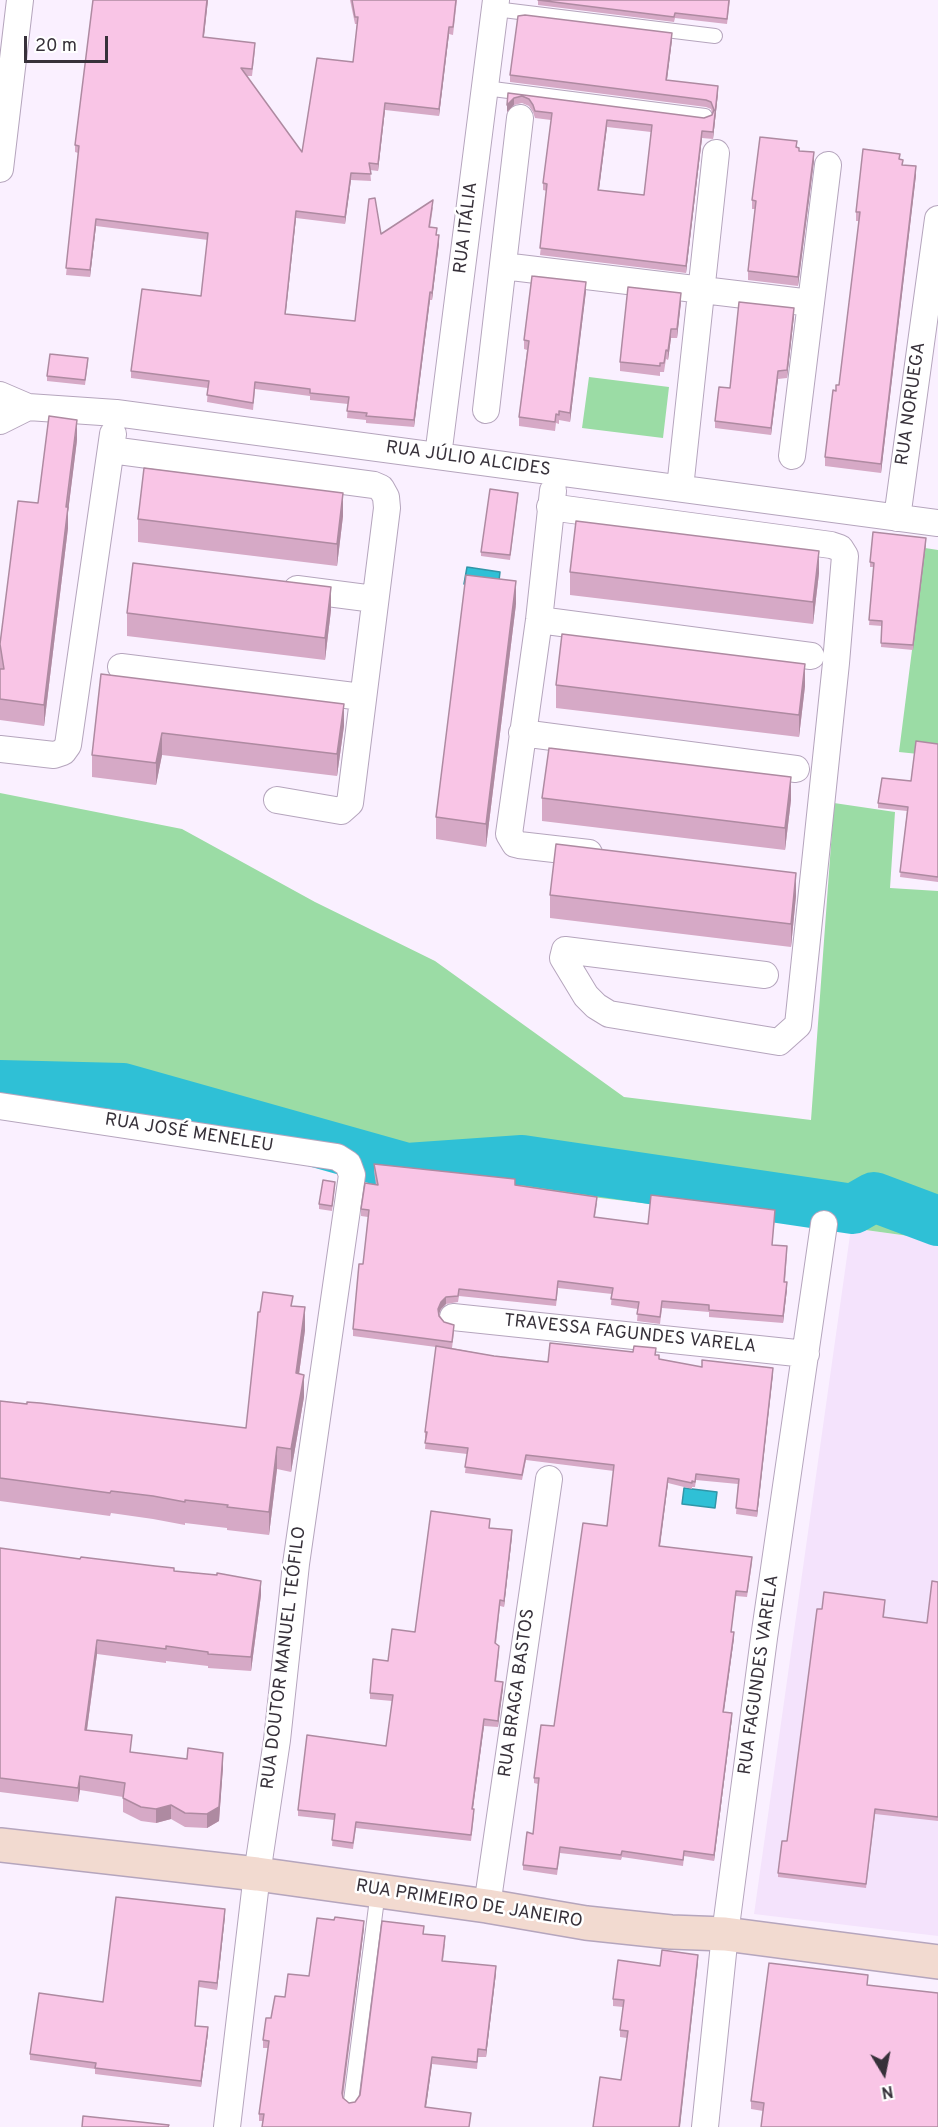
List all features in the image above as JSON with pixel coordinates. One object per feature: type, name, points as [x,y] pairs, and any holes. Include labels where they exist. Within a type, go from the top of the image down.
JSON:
[{"type":"street","points":[[0,169],[20,0]]},
{"type":"street","name":"RUA ITÁLIA","points":[[438,456],[495,4]]},
{"type":"street","points":[[486,410],[520,118]]},
{"type":"street","points":[[680,488],[716,153]]},
{"type":"street","points":[[792,456],[828,165]]},
{"type":"street","name":"RUA NORUEGA","points":[[897,518],[938,219]]},
{"type":"street","points":[[503,266],[811,303]]},
{"type":"street","name":"RUA JÚLIO ALCIDES","points":[[0,395],[28,407],[116,413],[938,522]]},
{"type":"street","points":[[0,422],[28,407]]},
{"type":"street","points":[[0,749],[54,756],[63,752],[68,745],[116,413]]},
{"type":"street","points":[[111,450],[374,485],[381,488],[386,496],[387,508],[350,803],[341,811],[278,800]]},
{"type":"street","points":[[555,472],[539,620],[509,834],[512,840],[519,845],[611,856]]},
{"type":"street","points":[[550,507],[831,545],[840,548],[845,556],[798,1025],[779,1042],[609,1014],[586,996],[563,958],[565,950],[765,975]]},
{"type":"street","points":[[270,586],[374,598]]},
{"type":"street","points":[[539,620],[811,656]]},
{"type":"street","points":[[121,667],[362,696]]},
{"type":"street","points":[[522,733],[796,769]]},
{"type":"street","name":"RUA JOSÉ MENELEU","points":[[0,1106],[338,1157],[348,1164],[352,1175],[350,1191]]},
{"type":"street","name":"RUA DOUTOR MANUEL TEÓFILO","points":[[227,2127],[257,1874],[277,1740],[296,1564],[350,1191]]},
{"type":"street","name":"RUA FAGUNDES VARELA","points":[[705,2127],[725,1934],[764,1638],[824,1224]]},
{"type":"street","name":"TRAVESSA FAGUNDES VARELA","points":[[453,1317],[806,1354]]},
{"type":"street","name":"RUA BRAGA BASTOS","points":[[487,1906],[549,1479]]},
{"type":"street","name":"RUA PRIMEIRO DE JANEIRO","points":[[0,1845],[257,1874],[607,1925],[671,1932],[725,1934],[938,1962]]},
{"type":"lane","points":[[495,4],[715,36]]},
{"type":"lane","points":[[485,88],[705,116]]},
{"type":"lane","points":[[351,2101],[378,1891]]},
{"type":"shaded area","points":[[851,1228],[938,1240],[938,1936],[754,1914]]},
{"type":"green space","points":[[589,377],[669,387],[663,438],[582,428]]},
{"type":"green space","points":[[925,548],[938,550],[938,756],[899,752]]},
{"type":"green space","points":[[0,793],[182,829],[315,902],[435,961],[624,1097],[811,1120],[834,803],[895,812],[890,888],[938,891],[938,1240],[367,1170],[41,1119],[0,1115]]},
{"type":"water","points":[[467,567],[500,572],[498,589],[464,584]]},
{"type":"water","points":[[684,1488],[717,1492],[715,1508],[682,1504]]},
{"type":"building","points":[[93,0],[207,0],[203,37],[255,43],[252,69],[241,68],[302,152],[317,58],[353,62],[358,17],[355,17],[352,0],[456,0],[453,27],[449,27],[439,109],[385,103],[378,164],[369,163],[371,174],[351,173],[345,217],[296,211],[285,314],[355,321],[369,199],[375,198],[381,234],[433,200],[429,227],[437,228],[436,235],[439,235],[414,420],[366,416],[367,413],[347,411],[349,397],[310,393],[310,389],[255,382],[253,403],[207,395],[209,381],[131,371],[142,289],[201,296],[208,233],[96,219],[90,270],[66,268],[79,146],[75,145]]},
{"type":"building","points":[[538,0],[729,0],[727,19],[675,13],[674,17]]},
{"type":"building","points":[[518,16],[672,33],[666,80],[718,86],[713,132],[702,131],[686,266],[540,248],[547,184],[543,183],[552,113],[535,111],[529,99],[522,96],[514,98],[507,105],[508,93],[704,118],[712,115],[714,110],[711,102],[510,75]],"holes":[[[607,120],[652,125],[644,195],[598,190]]]},
{"type":"building","points":[[760,137],[797,141],[796,147],[799,151],[814,152],[798,277],[748,271],[756,201],[752,200]]},
{"type":"building","points":[[863,149],[900,154],[899,159],[903,160],[902,165],[916,166],[881,464],[825,457],[833,390],[836,391],[836,385],[839,385],[860,212],[856,212]]},
{"type":"building","points":[[532,276],[586,282],[570,413],[559,411],[555,422],[519,417],[529,341],[524,340]]},
{"type":"building","points":[[628,287],[681,293],[677,329],[671,329],[668,351],[666,350],[664,363],[660,363],[660,366],[620,362]]},
{"type":"building","points":[[739,302],[794,308],[787,370],[778,371],[771,428],[715,421],[719,387],[730,388]]},
{"type":"building","points":[[50,354],[88,358],[85,380],[47,376]]},
{"type":"building","points":[[49,416],[77,420],[44,705],[0,699],[0,669],[4,669],[0,644],[18,501],[38,503]]},
{"type":"building","points":[[144,468],[343,493],[337,544],[138,519]]},
{"type":"building","points":[[490,489],[518,493],[510,555],[481,552]]},
{"type":"building","points":[[576,521],[819,551],[813,602],[570,572]]},
{"type":"building","points":[[873,532],[926,538],[913,645],[881,643],[882,621],[869,620],[874,563],[870,562]]},
{"type":"building","points":[[133,563],[331,587],[325,638],[127,613]]},
{"type":"building","points":[[466,575],[516,581],[486,824],[436,817]]},
{"type":"building","points":[[562,634],[805,664],[799,715],[556,685]]},
{"type":"building","points":[[101,674],[344,704],[337,754],[162,733],[156,763],[92,755]]},
{"type":"building","points":[[916,741],[938,744],[938,877],[900,872],[908,807],[878,803],[882,778],[911,781]]},
{"type":"building","points":[[549,748],[791,777],[785,828],[542,798]]},
{"type":"building","points":[[556,844],[796,873],[791,924],[550,895]]},
{"type":"building","points":[[374,1164],[515,1179],[515,1185],[597,1197],[594,1217],[648,1224],[651,1195],[775,1210],[772,1245],[787,1246],[784,1282],[787,1282],[783,1316],[709,1310],[709,1305],[662,1301],[660,1317],[637,1314],[639,1302],[611,1299],[613,1288],[558,1281],[556,1300],[459,1289],[458,1296],[446,1297],[438,1309],[439,1316],[444,1322],[454,1325],[452,1342],[353,1329],[359,1264],[363,1264],[369,1210],[361,1209],[365,1183],[378,1185]]},
{"type":"building","points":[[323,1180],[335,1182],[332,1206],[319,1204]]},
{"type":"building","points":[[263,1292],[293,1296],[291,1306],[305,1307],[296,1373],[304,1375],[291,1449],[277,1447],[269,1512],[227,1507],[228,1505],[185,1500],[185,1502],[153,1496],[111,1491],[110,1493],[0,1478],[0,1401],[40,1403],[246,1428],[258,1312],[260,1312]]},
{"type":"building","points":[[550,1343],[633,1352],[634,1346],[656,1348],[655,1355],[659,1355],[659,1359],[702,1367],[702,1360],[773,1368],[757,1511],[736,1508],[739,1479],[696,1474],[695,1482],[692,1481],[692,1483],[668,1478],[659,1546],[752,1557],[747,1592],[736,1591],[731,1632],[734,1632],[723,1712],[732,1713],[714,1855],[684,1851],[683,1860],[622,1851],[621,1855],[560,1847],[557,1869],[523,1865],[527,1832],[533,1834],[539,1778],[534,1778],[541,1725],[554,1726],[583,1523],[607,1526],[614,1465],[526,1455],[522,1475],[465,1467],[468,1448],[425,1443],[427,1432],[425,1432],[436,1346],[548,1362]]},
{"type":"building","points":[[431,1511],[490,1519],[489,1528],[512,1530],[504,1601],[500,1600],[495,1643],[499,1646],[495,1681],[503,1682],[498,1721],[484,1719],[472,1809],[474,1809],[471,1835],[356,1822],[353,1843],[332,1840],[335,1814],[298,1810],[307,1735],[386,1746],[393,1695],[370,1693],[373,1659],[388,1661],[392,1629],[415,1632]]},
{"type":"building","points":[[0,1548],[174,1568],[174,1571],[217,1575],[217,1573],[261,1581],[251,1657],[97,1640],[85,1730],[132,1735],[130,1752],[187,1759],[188,1748],[223,1753],[219,1807],[207,1814],[185,1813],[171,1805],[156,1809],[141,1807],[123,1798],[125,1783],[80,1776],[78,1788],[0,1778]]},
{"type":"building","points":[[932,1581],[938,1582],[938,1817],[875,1809],[866,1884],[778,1873],[782,1841],[787,1841],[817,1609],[822,1609],[824,1592],[885,1600],[883,1617],[927,1623]]},
{"type":"building","points":[[116,1897],[225,1909],[217,1983],[199,1981],[195,2026],[208,2027],[201,2081],[95,2068],[96,2063],[30,2054],[39,1993],[103,2002]]},
{"type":"building","points":[[335,1917],[364,1921],[342,2093],[343,2098],[349,2103],[355,2102],[360,2095],[382,1921],[424,1926],[423,1934],[445,1936],[442,1961],[496,1966],[486,2050],[478,2049],[477,2062],[432,2057],[425,2107],[471,2113],[469,2127],[262,2127],[264,2114],[259,2114],[269,2041],[263,2040],[266,2018],[271,2018],[275,1996],[285,1997],[288,1974],[309,1976],[317,1918],[334,1920]]},
{"type":"building","points":[[662,1950],[698,1955],[679,2127],[593,2127],[600,2077],[621,2080],[628,2031],[620,2030],[624,2000],[613,1999],[618,1960],[660,1966]]},
{"type":"building","points":[[769,1963],[868,1975],[867,1985],[938,1993],[938,2127],[761,2127],[764,2103],[751,2101]]},
{"type":"building","points":[[83,2116],[169,2125],[168,2127],[82,2127]]},
{"type":"waterway","points":[[0,1085],[123,1088],[407,1168],[522,1160],[853,1209],[874,1197],[938,1221]]}]
